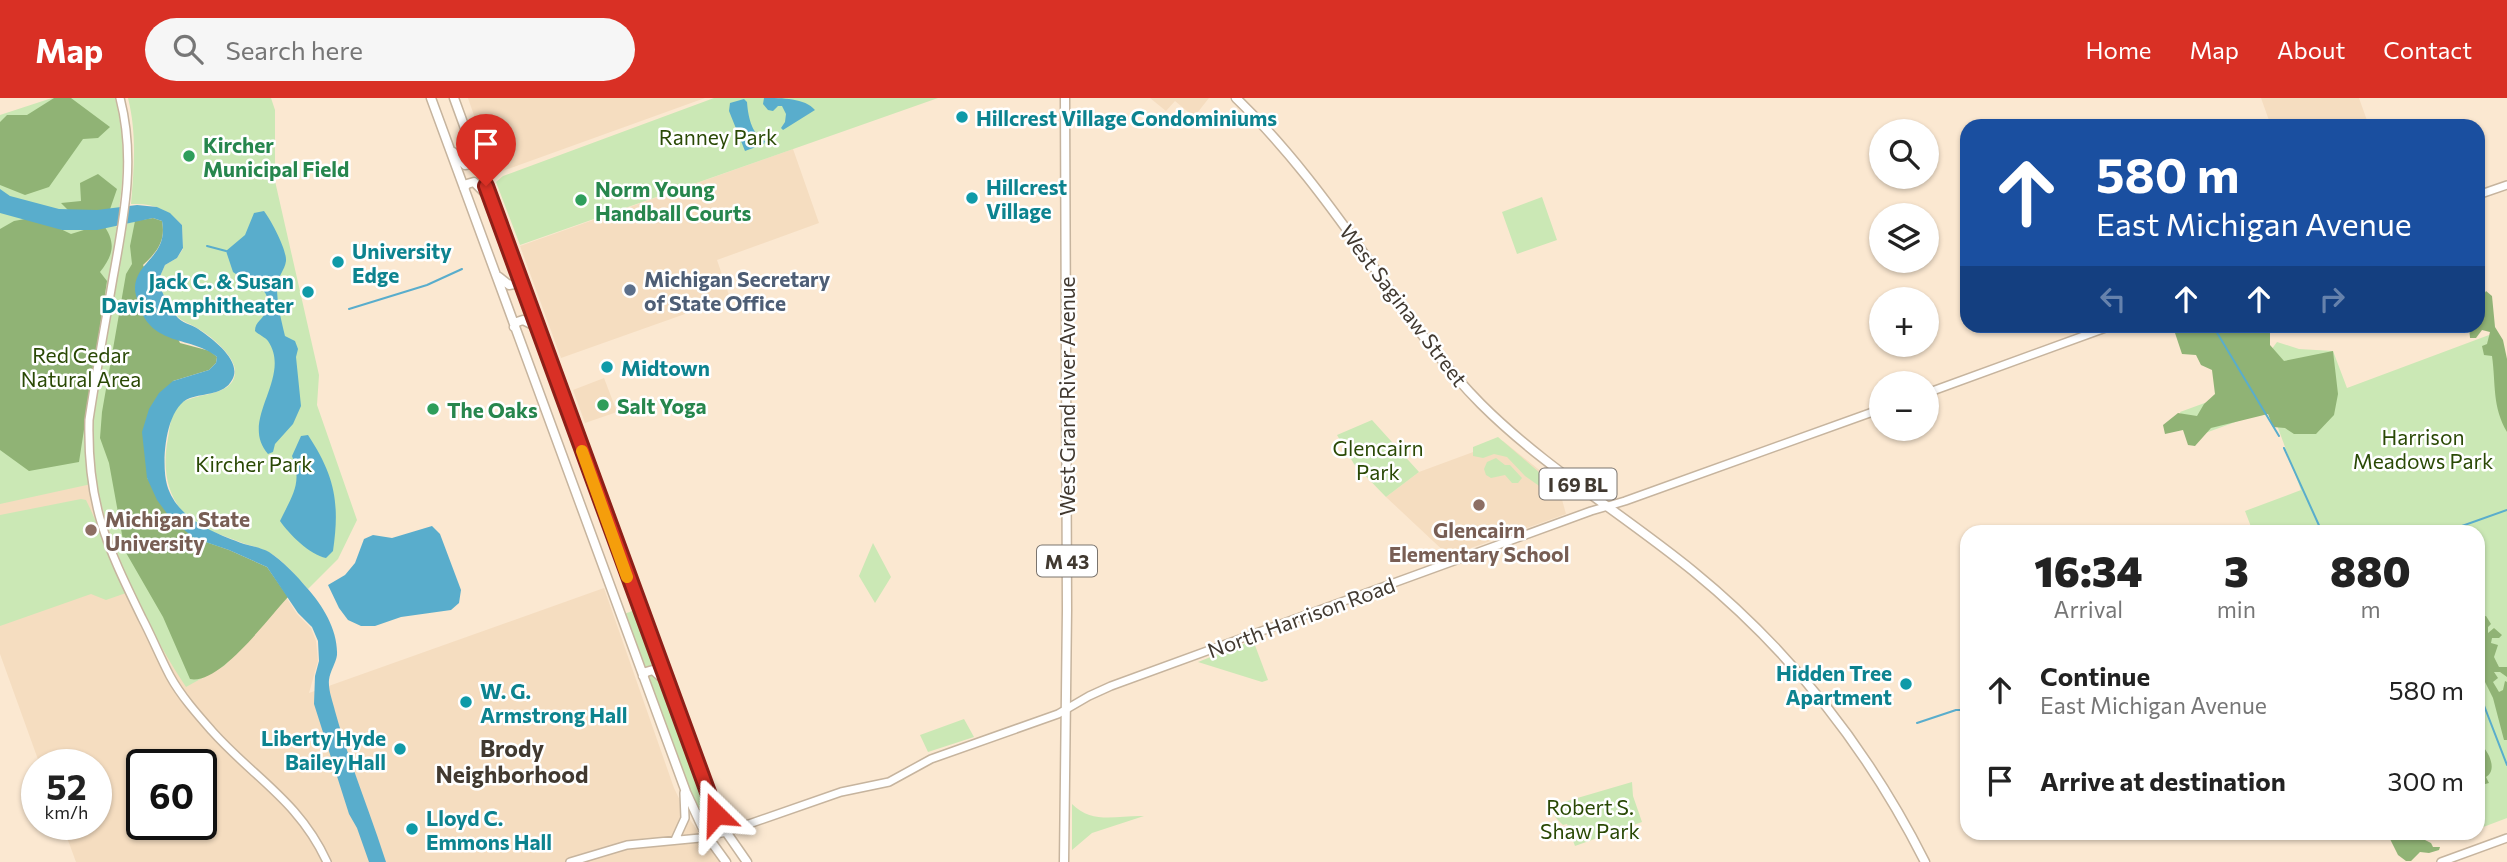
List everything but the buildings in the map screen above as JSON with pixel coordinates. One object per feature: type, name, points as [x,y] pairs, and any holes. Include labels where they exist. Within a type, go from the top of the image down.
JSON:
[{"type":"main road","points":[[431,98],[682,782],[707,837],[726,862]]},
{"type":"main road","points":[[454,98],[710,801],[726,832],[747,862]]},
{"type":"main road","name":"West Grand River Avenue","points":[[1064,862],[1065,98]]},
{"type":"main road","name":"West Saginaw Street","points":[[1236,98],[1290,155],[1436,354],[1467,389],[1517,437],[1724,597],[1781,652],[1820,697],[1866,759],[1925,862]]},
{"type":"main road","points":[[447,144],[470,171],[482,175]]},
{"type":"main road","points":[[462,163],[469,165],[477,159]]},
{"type":"main road","points":[[459,174],[471,178],[479,185],[494,207]]},
{"type":"main road","points":[[464,188],[472,182],[479,185]]},
{"type":"main road","points":[[494,268],[507,284],[520,283]]},
{"type":"main road","points":[[514,327],[518,321],[523,320],[537,327]]},
{"type":"main road","points":[[612,594],[624,601],[634,595]]},
{"type":"main road","points":[[643,676],[647,671],[656,671],[669,689]]},
{"type":"street","points":[[120,98],[129,155],[128,195],[89,420],[90,466],[98,519],[115,562],[174,682],[214,733],[296,812],[310,830],[327,862]]},
{"type":"street","points":[[2485,193],[2507,185]]},
{"type":"street","points":[[1939,389],[2092,333]]},
{"type":"street","name":"North Harrison Road","points":[[570,862],[627,845],[707,837],[841,792],[889,782],[931,759],[1066,709],[1111,686],[1869,413]]},
{"type":"street","points":[[675,840],[686,813],[682,782]]},
{"type":"street","points":[[2441,862],[2507,838]]},
{"type":"shaded area","points":[[468,98],[705,98],[494,174]]},
{"type":"shaded area","points":[[1150,98],[1209,98],[1194,117],[1175,101],[1166,111]]},
{"type":"shaded area","points":[[2261,98],[2359,98],[2366,119],[2268,119]]},
{"type":"shaded area","points":[[793,149],[819,223],[717,260],[730,298],[561,358],[520,246]]},
{"type":"shaded area","name":"Michigan State University","points":[[0,211],[141,264],[172,380],[156,501],[273,577],[297,614],[311,628],[316,641],[318,661],[309,693],[604,588],[674,788],[688,817],[720,862],[76,862],[68,840],[112,840],[112,749],[34,749],[0,654]]},
{"type":"shaded area","points":[[604,378],[617,412],[585,423],[573,390]]},
{"type":"shaded area","name":"Glencairn Elementary School","points":[[1503,441],[1558,485],[1566,514],[1449,556],[1386,497],[1419,472]]},
{"type":"green space","name":"Red Cedar Natural Area","points":[[52,98],[115,98],[123,146],[121,194],[116,227],[135,221],[143,265],[173,381],[157,500],[288,597],[224,666],[186,687],[132,588],[111,535],[96,483],[0,504],[0,115]]},
{"type":"green space","points":[[54,98],[71,98],[110,127],[98,138],[83,139],[49,187],[25,195],[0,185],[0,122],[7,115],[27,115]]},
{"type":"green space","name":"Kircher Park","points":[[128,98],[271,98],[275,110],[275,181],[319,375],[317,405],[357,520],[338,559],[308,589],[270,553],[215,533],[191,520],[171,493],[166,472],[166,449],[177,407],[192,398],[228,386],[233,380],[235,370],[234,364],[220,346],[174,313],[158,281],[165,265],[177,258],[183,249],[182,225],[160,208],[131,204],[134,138]]},
{"type":"green space","name":"Ranney Park","points":[[714,98],[938,98],[520,245],[496,182],[503,176]]},
{"type":"green space","points":[[98,174],[117,189],[108,215],[71,213],[61,203],[81,201],[80,183]]},
{"type":"green space","points":[[1542,197],[1557,240],[1517,254],[1502,212]]},
{"type":"green space","points":[[36,217],[71,234],[103,224],[112,248],[100,272],[107,281],[79,462],[29,471],[0,450],[0,229],[14,221]]},
{"type":"green space","name":"Red Cedar Natural Area","points":[[153,218],[162,221],[163,234],[156,251],[143,265],[180,343],[210,351],[217,357],[216,363],[209,370],[173,381],[147,478],[194,538],[267,567],[288,597],[243,648],[215,672],[202,678],[190,679],[163,617],[125,551],[109,463],[100,438],[126,274],[132,264],[130,246],[135,221]]},
{"type":"green space","points":[[2485,293],[2492,296],[2495,327],[2503,340],[2507,359],[2507,432],[2497,404],[2492,356],[2484,355],[2482,346],[2487,344],[2490,332],[2485,331]]},
{"type":"green space","points":[[2175,333],[2270,333],[2270,345],[2284,361],[2333,351],[2338,394],[2334,415],[2316,434],[2294,434],[2285,428],[2273,427],[2268,414],[2211,428],[2195,446],[2188,445],[2183,430],[2165,434],[2163,425],[2178,413],[2197,416],[2204,404],[2215,394],[2212,370],[2201,365],[2196,355],[2182,354]]},
{"type":"green space","points":[[2470,333],[2480,333],[2476,338],[2470,338]]},
{"type":"green space","name":"Harrison Meadows Park","points":[[2489,335],[2507,383],[2507,818],[2485,826],[2485,525],[2250,525],[2245,511],[2301,490],[2271,409],[2189,439],[2180,412],[2254,385],[2252,376],[2277,342],[2299,349],[2333,351],[2347,388]]},
{"type":"green space","name":"Glencairn Park","points":[[1372,420],[1419,472],[1386,497],[1354,464],[1337,435]]},
{"type":"green space","points":[[1498,437],[1555,486],[1558,496],[1555,497],[1525,476],[1507,457],[1494,454],[1483,458],[1473,456],[1473,447]]},
{"type":"green space","points":[[1496,458],[1505,465],[1510,465],[1522,478],[1518,483],[1512,483],[1505,475],[1491,478],[1486,475],[1484,469],[1487,462]]},
{"type":"green space","points":[[86,500],[126,593],[106,600],[91,594],[0,626],[0,515]]},
{"type":"green space","points":[[873,543],[891,577],[875,603],[859,576]]},
{"type":"green space","points":[[635,608],[657,667],[643,669],[623,614]]},
{"type":"green space","points":[[2485,616],[2491,624],[2488,633],[2494,628],[2502,635],[2492,638],[2491,643],[2498,645],[2494,657],[2499,667],[2507,667],[2507,677],[2500,672],[2494,672],[2498,678],[2493,682],[2499,692],[2503,690],[2505,681],[2507,682],[2507,740],[2504,740],[2493,698],[2485,682]]},
{"type":"green space","points":[[1253,640],[1268,680],[1262,682],[1198,662]]},
{"type":"green space","points":[[654,675],[659,680],[684,747],[719,826],[705,828],[695,809],[647,677]]},
{"type":"green space","points":[[964,719],[974,737],[928,752],[920,735]]},
{"type":"green space","points":[[2485,750],[2492,766],[2486,777],[2489,783],[2485,784]]},
{"type":"green space","name":"Robert S. Shaw Park","points":[[1632,782],[1633,796],[1642,822],[1575,846],[1567,824],[1563,825],[1556,818],[1550,806]]},
{"type":"green space","points":[[1072,804],[1080,811],[1097,817],[1144,816],[1092,833],[1072,850]]},
{"type":"green space","points":[[2390,840],[2425,840],[2433,847],[2440,847],[2439,850],[2429,853],[2420,852],[2411,861],[2398,855]]},
{"type":"water","points":[[764,98],[799,101],[815,110],[783,130],[781,128],[786,114],[782,106],[773,111],[768,110],[763,104]]},
{"type":"water","points":[[744,99],[753,129],[765,141],[764,144],[745,151],[729,111],[730,103]]},
{"type":"water","points":[[0,189],[10,196],[59,209],[97,210],[137,205],[157,207],[170,213],[182,225],[183,248],[177,258],[165,265],[158,281],[174,314],[226,352],[234,366],[234,373],[232,380],[224,388],[190,398],[175,412],[165,450],[167,485],[179,507],[198,523],[232,540],[266,551],[279,560],[303,583],[324,611],[337,646],[329,688],[386,862],[369,862],[349,814],[314,704],[315,676],[319,661],[318,641],[312,627],[298,613],[267,567],[194,538],[171,519],[157,500],[147,478],[142,432],[149,409],[159,393],[173,381],[209,370],[216,363],[217,357],[207,350],[174,339],[153,328],[139,305],[135,291],[136,280],[161,243],[162,221],[153,218],[97,230],[62,230],[0,213]]},
{"type":"water","points":[[264,211],[286,256],[277,283],[278,299],[285,336],[295,341],[298,349],[296,357],[301,406],[293,424],[275,444],[273,452],[268,454],[260,441],[259,427],[271,384],[274,355],[268,341],[255,331],[266,311],[267,296],[258,286],[233,272],[226,251],[245,235],[254,213]]},
{"type":"water","points":[[308,435],[330,477],[333,490],[335,534],[333,551],[326,558],[313,553],[300,543],[280,521],[295,489],[296,474],[292,456],[301,436]]},
{"type":"water","points":[[432,526],[440,534],[461,590],[459,603],[451,610],[401,617],[375,626],[361,626],[348,620],[328,585],[345,575],[355,563],[364,539],[373,535],[392,538]]},
{"type":"waterway","points":[[207,246],[226,251]]},
{"type":"waterway","points":[[349,309],[427,285],[462,269]]},
{"type":"waterway","points":[[2217,333],[2279,436]]},
{"type":"waterway","points":[[2284,448],[2319,525]]},
{"type":"waterway","points":[[2465,525],[2507,510]]},
{"type":"waterway","points":[[2485,708],[2507,765]]},
{"type":"waterway","points":[[1917,723],[1960,710]]},
{"type":"slow traffic","points":[[582,451],[627,577]]},
{"type":"place","name":"Hillcrest Village Condominiums","points":[[962,117]]},
{"type":"place","name":"Kircher Municipal Field","points":[[189,156]]},
{"type":"place","name":"Hillcrest Village","points":[[972,198]]},
{"type":"place","name":"Norm Young Handball Courts","points":[[581,200]]},
{"type":"place","name":"University Edge","points":[[338,262]]},
{"type":"place","name":"Michigan Secretary of State Office","points":[[630,290]]},
{"type":"place","name":"Jack C. & Susan Davis Amphitheater","points":[[308,292]]},
{"type":"place","name":"Midtown","points":[[607,367]]},
{"type":"place","name":"Salt Yoga","points":[[603,405]]},
{"type":"place","name":"The Oaks","points":[[433,409]]},
{"type":"place","name":"Glencairn Elementary School","points":[[1479,505]]},
{"type":"place","name":"Michigan State University","points":[[91,530]]},
{"type":"place","name":"Hidden Tree Apartment","points":[[1906,684]]},
{"type":"place","name":"W. G. Armstrong Hall","points":[[466,702]]},
{"type":"place","name":"Liberty Hyde Bailey Hall","points":[[400,749]]},
{"type":"place","name":"Lloyd C. Emmons Hall","points":[[412,829]]},
{"type":"district","name":"Brody Neighborhood","points":[[512,761]]},
{"type":"route","points":[[486,186],[716,814]]}]
